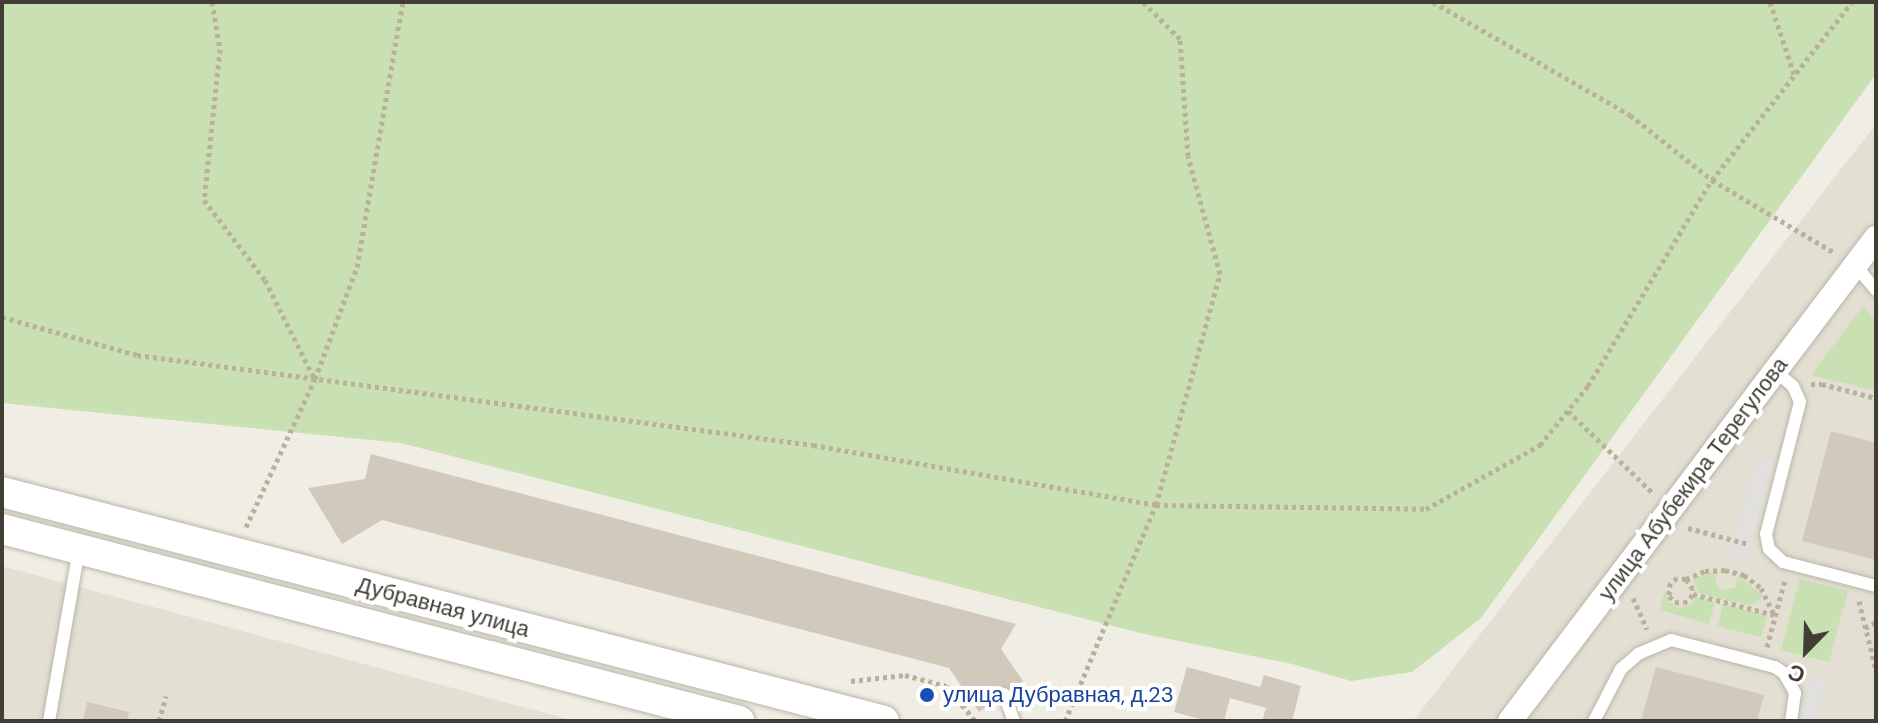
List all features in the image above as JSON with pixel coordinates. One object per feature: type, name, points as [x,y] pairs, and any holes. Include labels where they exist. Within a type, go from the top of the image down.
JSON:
[{"type":"street","name":"улица Абубекира Терегулова","points":[[1510,721],[1876,238]]},
{"type":"street","name":"Дубравная улица","points":[[2,492],[884,721]]},
{"type":"street","name":"Дубравная улица","points":[[2,529],[739,721]]},
{"type":"lane","points":[[1855,265],[1876,290]]},
{"type":"lane","points":[[1775,371],[1797,392],[1799,408],[1766,534],[1769,549],[1790,564],[1876,586]]},
{"type":"lane","points":[[49,721],[79,549]]},
{"type":"lane","points":[[1594,721],[1621,669],[1653,645],[1671,640],[1763,664],[1784,673],[1792,682],[1796,702],[1791,721]]},
{"type":"lane","points":[[1004,694],[1014,721]]},
{"type":"path","points":[[212,2],[220,49],[204,200],[265,280],[315,379]]},
{"type":"path","points":[[246,528],[315,379],[357,267],[403,2]]},
{"type":"path","points":[[1065,721],[1156,505],[1220,274],[1188,156],[1180,39],[1143,2]]},
{"type":"path","points":[[1433,2],[1630,115],[1712,180],[1855,265]]},
{"type":"path","points":[[1770,2],[1795,75]]},
{"type":"path","points":[[2,317],[137,355],[813,445],[1156,505],[1426,509],[1540,445],[1588,386],[1712,180],[1852,2]]},
{"type":"path","points":[[1797,392],[1814,384],[1822,384],[1876,398]]},
{"type":"path","points":[[1568,411],[1666,515],[1769,549]]},
{"type":"path","points":[[1763,664],[1790,564]]},
{"type":"path","points":[[1693,594],[1684,603],[1675,602],[1669,596],[1670,583],[1677,578],[1686,579],[1715,569],[1735,571],[1761,588],[1775,615]]},
{"type":"path","points":[[1623,572],[1653,645]]},
{"type":"path","points":[[1686,579],[1693,594]]},
{"type":"path","points":[[1854,581],[1876,670]]},
{"type":"path","points":[[1693,594],[1775,615]]},
{"type":"path","points":[[1865,628],[1876,622]]},
{"type":"path","points":[[159,721],[166,696]]},
{"type":"shaded area","points":[[1876,124],[1876,721],[1413,721]]},
{"type":"shaded area","points":[[1755,455],[1774,460],[1747,560],[1729,555]]},
{"type":"shaded area","points":[[2,566],[575,721],[2,721]]},
{"type":"shaded area","points":[[1810,674],[1828,679],[1817,721],[1798,721]]},
{"type":"green space","points":[[2,2],[1876,2],[1876,74],[1481,618],[1412,672],[1351,681],[1292,664],[1140,633],[401,443],[2,403]]},
{"type":"green space","points":[[1863,306],[1876,322],[1876,391],[1811,375]]},
{"type":"green space","points":[[1718,571],[1715,582],[1720,590],[1735,588],[1738,575],[1764,596],[1751,606],[1698,593],[1693,578]]},
{"type":"green space","points":[[1800,579],[1848,591],[1829,662],[1781,650]]},
{"type":"green space","points":[[1665,589],[1669,602],[1679,608],[1691,605],[1697,597],[1715,602],[1709,624],[1660,610]]},
{"type":"green space","points":[[1723,604],[1767,616],[1761,637],[1718,626]]},
{"type":"building","points":[[1831,431],[1876,443],[1876,560],[1802,541]]},
{"type":"building","points":[[371,454],[1016,624],[1001,649],[1023,681],[979,712],[949,668],[382,520],[342,544],[308,488],[365,479]]},
{"type":"building","points":[[1187,667],[1260,687],[1264,675],[1301,686],[1292,721],[1262,721],[1266,708],[1230,698],[1224,721],[1208,721],[1174,712]]},
{"type":"building","points":[[1656,667],[1764,695],[1757,721],[1641,721]]},
{"type":"building","points":[[87,702],[129,712],[127,721],[83,721]]},
{"type":"place","name":"улица Дубравная, д.23","points":[[927,695]]}]
